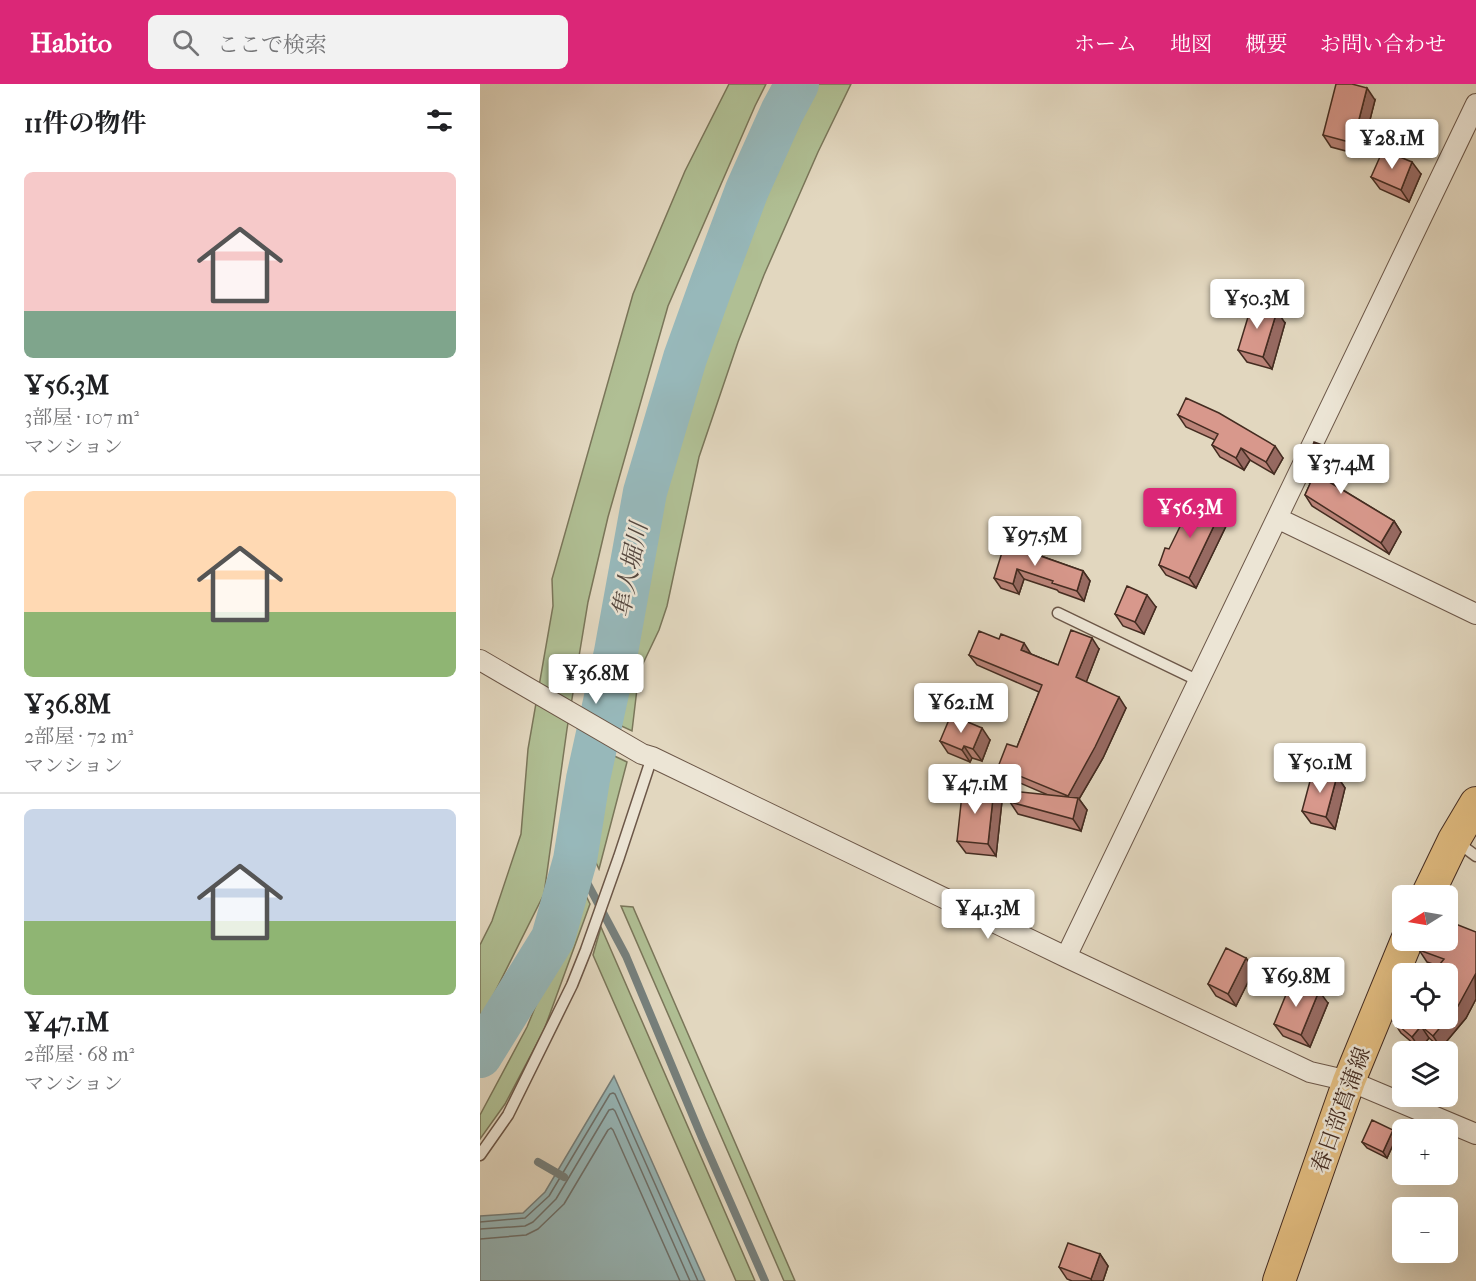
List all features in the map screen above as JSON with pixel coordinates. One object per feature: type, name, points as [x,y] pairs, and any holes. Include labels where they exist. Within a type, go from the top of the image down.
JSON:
[{"type":"main road","points":[[1436,885],[1465,848],[1476,802]]},
{"type":"main road","name":"春日部菖蒲線","points":[[1279,1281],[1349,1081],[1402,951]]},
{"type":"street","points":[[1066,957],[1476,104]]},
{"type":"street","points":[[1277,518],[1476,614]]},
{"type":"street","points":[[480,660],[647,755],[1066,957],[1310,1071],[1349,1081],[1476,1134]]},
{"type":"lane","points":[[1058,613],[1198,681]]},
{"type":"lane","points":[[480,1155],[508,1114],[572,985],[619,857],[647,755]]},
{"type":"green space","points":[[729,84],[766,84],[668,306],[608,517],[588,602],[567,729],[544,894],[480,1022],[480,945],[492,921],[521,834],[528,749],[553,606],[552,579],[633,294],[685,171]]},
{"type":"green space","points":[[818,84],[851,84],[818,152],[764,275],[738,342],[699,457],[667,606],[659,630],[639,672],[632,731],[615,723],[657,516],[710,337],[742,251]]},
{"type":"green space","points":[[606,752],[627,762],[599,869],[588,846]]},
{"type":"green space","points":[[581,885],[590,904],[544,1030],[505,1104],[480,1139],[480,1115],[527,1027],[564,937]]},
{"type":"green space","points":[[621,906],[633,907],[795,1281],[784,1281]]},
{"type":"green space","points":[[601,927],[755,1281],[736,1281],[593,955]]},
{"type":"water","points":[[614,1076],[705,1281],[480,1281],[480,1216],[523,1213],[545,1192]]},
{"type":"building","points":[[1336,84],[1352,84],[1367,88],[1353,143],[1323,135]]},
{"type":"building","points":[[1383,150],[1412,162],[1401,190],[1371,177]]},
{"type":"building","points":[[1252,304],[1277,311],[1263,357],[1238,350]]},
{"type":"building","points":[[1186,398],[1219,413],[1275,446],[1266,462],[1241,448],[1236,458],[1212,445],[1218,434],[1178,415]]},
{"type":"building","points":[[1314,442],[1339,451],[1329,482],[1394,521],[1381,543],[1305,495],[1313,477],[1303,473]]},
{"type":"building","points":[[1194,498],[1221,511],[1189,578],[1159,565],[1165,548],[1169,549]]},
{"type":"building","points":[[1013,540],[1034,547],[1032,553],[1083,571],[1077,591],[1017,569],[1013,584],[994,578],[1004,546],[1011,548]]},
{"type":"building","points":[[1127,586],[1147,595],[1135,622],[1115,614]]},
{"type":"building","points":[[1071,630],[1092,638],[1076,677],[1119,697],[1068,796],[998,767],[1007,744],[1017,747],[1042,685],[969,655],[979,631],[999,639],[1001,634],[1024,643],[1021,650],[1058,665]]},
{"type":"building","points":[[951,715],[982,728],[973,749],[964,746],[962,750],[940,741]]},
{"type":"building","points":[[1313,770],[1337,776],[1326,817],[1302,811]]},
{"type":"building","points":[[963,785],[994,789],[988,844],[957,841]]},
{"type":"building","points":[[1012,791],[1078,798],[1073,819],[1010,802]]},
{"type":"building","points":[[1458,925],[1476,932],[1476,973],[1458,1006],[1458,963],[1441,963],[1444,959],[1422,951],[1458,951]]},
{"type":"building","points":[[1226,948],[1246,958],[1228,994],[1208,984]]},
{"type":"building","points":[[1292,980],[1319,991],[1301,1035],[1274,1024]]},
{"type":"building","points":[[1402,1029],[1419,1029],[1412,1037]]},
{"type":"building","points":[[1425,1029],[1439,1029],[1433,1036]]},
{"type":"building","points":[[1372,1120],[1392,1130],[1383,1152],[1362,1142]]},
{"type":"building","points":[[1068,1243],[1100,1254],[1091,1279],[1059,1267]]},
{"type":"waterway","name":"隼人堀川","points":[[480,1056],[553,938],[575,860],[588,779],[616,652],[645,492],[685,358],[712,283],[747,190],[797,84]]},
{"type":"waterway","points":[[575,860],[626,956],[765,1281]]},
{"type":"waterway","points":[[538,1162],[564,1177]]}]
